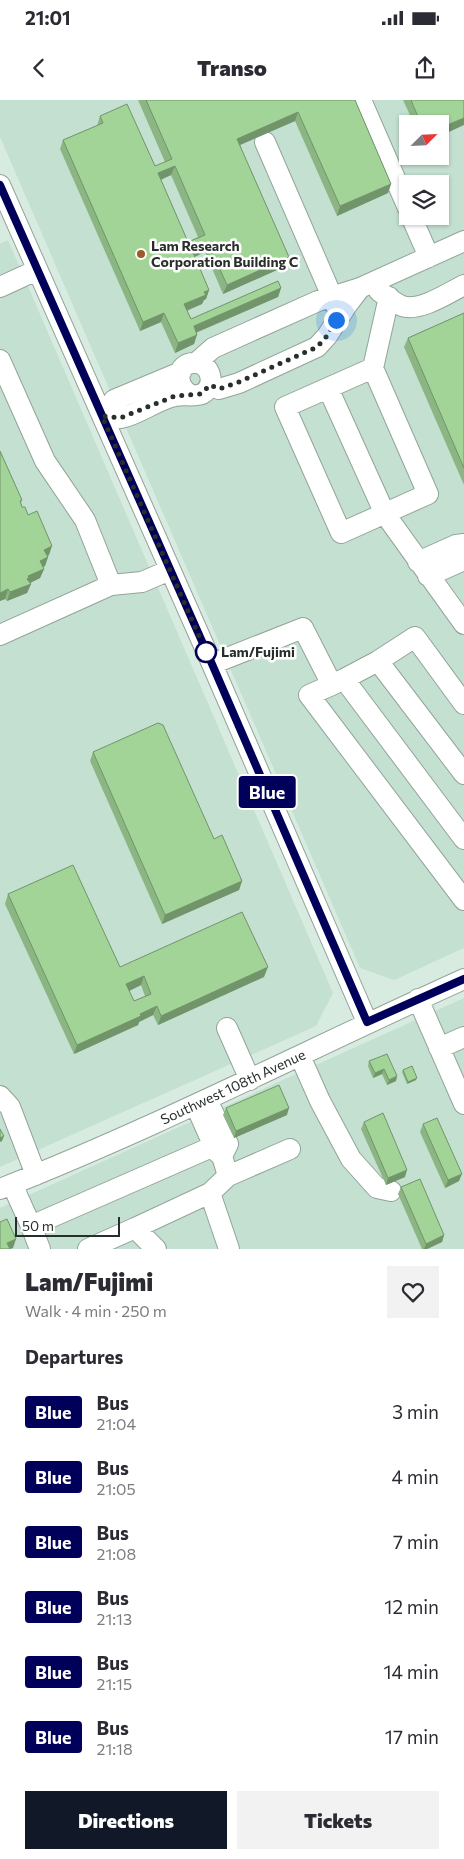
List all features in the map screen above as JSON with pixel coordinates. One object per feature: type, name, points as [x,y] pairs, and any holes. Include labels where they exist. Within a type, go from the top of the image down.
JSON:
[{"type":"street","points":[[362,100],[399,187]]},
{"type":"street","points":[[265,142],[336,306]]},
{"type":"street","points":[[0,185],[212,664],[367,1022]]},
{"type":"street","points":[[415,225],[429,257]]},
{"type":"street","points":[[102,416],[120,418],[165,399],[175,396],[201,394],[214,387],[239,382],[317,347],[327,336],[336,306],[365,286],[464,241]]},
{"type":"street","points":[[0,287],[37,270]]},
{"type":"street","points":[[365,286],[389,297],[400,305],[409,307],[422,305],[464,286]]},
{"type":"street","points":[[373,368],[285,407],[340,533],[428,494],[373,368],[389,297]]},
{"type":"street","points":[[191,395],[184,391],[180,385],[179,377],[188,367],[213,348],[318,302],[336,306]]},
{"type":"street","points":[[0,360],[44,461],[85,520],[112,585]]},
{"type":"street","points":[[102,416],[114,400],[188,367],[203,365],[209,371],[214,387]]},
{"type":"street","points":[[328,388],[385,514],[464,624]]},
{"type":"street","points":[[423,569],[456,545],[464,544]]},
{"type":"street","points":[[423,569],[464,560]]},
{"type":"street","points":[[0,635],[112,585],[142,582],[170,570]]},
{"type":"street","points":[[212,664],[303,628],[338,682],[464,839]]},
{"type":"street","points":[[464,704],[415,637],[378,661],[309,695],[464,900]]},
{"type":"street","points":[[378,661],[464,774]]},
{"type":"street","name":"Southwest 108th Avenue","points":[[6,1187],[202,1103],[367,1022],[464,979]]},
{"type":"street","points":[[418,1000],[464,1104]]},
{"type":"street","points":[[226,1028],[250,1080]]},
{"type":"street","points":[[439,1048],[464,1037]]},
{"type":"street","points":[[300,1056],[320,1101],[351,1159],[377,1188],[391,1191]]},
{"type":"street","points":[[0,1096],[10,1107],[36,1175]]},
{"type":"street","points":[[31,1226],[218,1151],[228,1144],[202,1103]]},
{"type":"street","points":[[88,1249],[210,1193],[228,1176],[290,1149]]},
{"type":"street","points":[[218,1151],[228,1176]]},
{"type":"street","points":[[6,1187],[31,1226],[40,1249]]},
{"type":"street","points":[[210,1193],[229,1249]]},
{"type":"street","points":[[135,1228],[156,1249]]},
{"type":"shaded area","points":[[0,100],[464,100],[464,948],[394,980],[360,968],[0,137]]},
{"type":"shaded area","points":[[8,240],[333,993],[316,1026],[0,1167],[0,244]]},
{"type":"shaded area","points":[[464,998],[464,1249],[0,1249],[0,1208]]},
{"type":"building","points":[[146,100],[355,100],[391,184],[340,206],[298,112],[237,139],[289,257],[227,285],[208,243],[192,250],[209,290],[204,292],[206,295],[184,304],[191,319],[278,281],[281,288],[194,326],[197,335],[178,343],[164,313],[143,322],[63,140],[103,123],[100,116],[127,104],[155,166],[172,159]],"holes":[[[175,166],[205,235],[188,242],[158,173]]]},
{"type":"building","points":[[411,100],[464,100],[464,118],[449,124],[449,115],[417,115]]},
{"type":"building","points":[[464,313],[464,468],[408,338]]},
{"type":"building","points":[[0,451],[22,500],[20,501],[22,507],[25,507],[28,515],[37,511],[52,546],[44,550],[48,557],[40,561],[44,569],[28,576],[29,578],[27,579],[31,584],[10,592],[8,589],[0,593]]},
{"type":"building","points":[[158,723],[163,725],[214,839],[222,835],[242,881],[165,915],[93,752]]},
{"type":"building","points":[[73,865],[120,967],[242,912],[268,967],[161,1016],[157,1006],[140,1014],[141,1016],[77,1045],[8,894]],"holes":[[[144,976],[151,994],[134,1001],[126,984]]]},
{"type":"building","points":[[387,1054],[397,1076],[389,1080],[384,1069],[375,1073],[369,1061]]},
{"type":"building","points":[[412,1066],[417,1078],[408,1082],[403,1070]]},
{"type":"building","points":[[279,1085],[289,1108],[236,1131],[226,1108]]},
{"type":"building","points":[[383,1113],[407,1170],[388,1178],[364,1122]]},
{"type":"building","points":[[437,1118],[462,1174],[448,1180],[423,1124]]},
{"type":"building","points":[[0,1129],[4,1136],[0,1138]]},
{"type":"building","points":[[420,1179],[444,1235],[426,1244],[401,1187]]},
{"type":"building","points":[[7,1219],[16,1239],[7,1243],[10,1249],[0,1249],[0,1222]]},
{"type":"bus line","name":"Blue","points":[[0,185],[212,664],[367,1022],[464,979]]},
{"type":"place","name":"Lam Research Corporation Building C","points":[[141,254]]},
{"type":"place","name":"Lam/Fujimi","points":[[206,652]]},
{"type":"route","points":[[206,652],[102,416],[120,418],[175,396],[201,394],[210,385],[219,389],[239,382],[317,347],[327,336],[336,320]]}]
